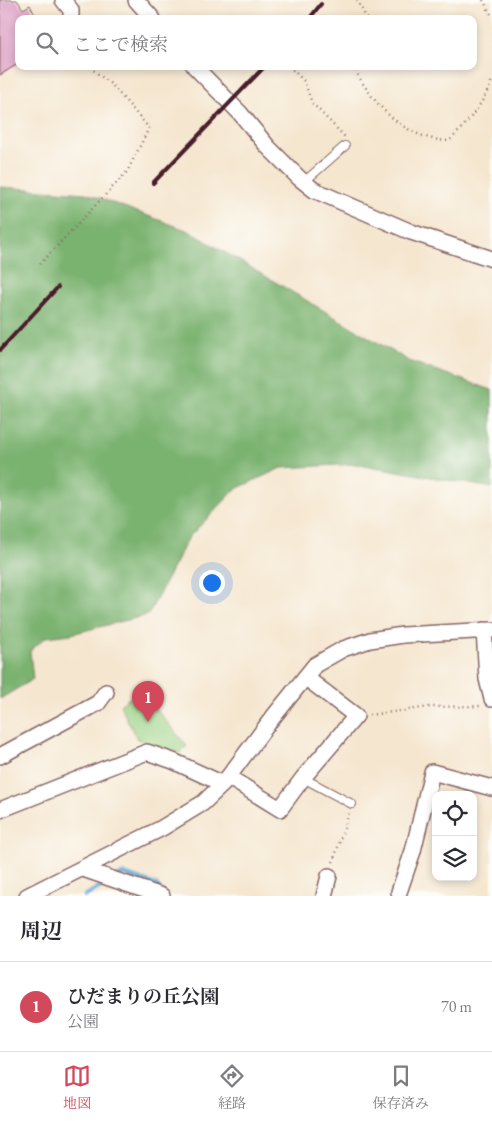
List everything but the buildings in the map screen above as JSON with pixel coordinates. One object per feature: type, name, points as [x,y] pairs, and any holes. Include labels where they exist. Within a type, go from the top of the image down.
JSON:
[{"type":"street","points":[[63,0],[71,10],[71,15]]},
{"type":"street","points":[[136,0],[149,15]]},
{"type":"street","points":[[198,70],[240,113],[268,147],[314,190],[411,232],[492,259]]},
{"type":"street","points":[[27,896],[103,856],[162,828],[203,803],[225,781],[315,665],[343,649],[370,640],[404,635],[488,630],[488,702]]},
{"type":"street","points":[[0,810],[147,752],[225,781],[280,809],[303,778],[356,716],[305,677]]},
{"type":"street","points":[[0,756],[98,703],[106,692]]},
{"type":"street","points":[[400,894],[413,851],[432,772],[492,788]]},
{"type":"street","points":[[83,868],[156,895]]},
{"type":"street","points":[[324,896],[330,872]]},
{"type":"lane","points":[[304,182],[345,146]]},
{"type":"lane","points":[[303,778],[352,804]]},
{"type":"path","points":[[357,0],[365,15]]},
{"type":"path","points":[[483,0],[492,16]]},
{"type":"path","points":[[40,264],[128,172],[136,159],[149,128],[112,85],[93,70]]},
{"type":"path","points":[[293,70],[304,81],[312,103],[345,135],[345,146]]},
{"type":"path","points":[[355,70],[363,86],[393,120],[408,130],[431,140],[449,141],[461,130],[485,98],[492,80]]},
{"type":"path","points":[[356,716],[488,702]]},
{"type":"path","points":[[330,872],[352,804]]},
{"type":"green space","points":[[0,187],[86,193],[189,231],[409,361],[492,390],[492,488],[358,464],[281,468],[236,489],[189,537],[148,615],[71,634],[46,637],[30,651],[33,679],[0,699]]},
{"type":"green space","points":[[140,690],[187,746],[180,753],[137,739],[120,705]]},
{"type":"waterway","points":[[117,877],[123,874],[156,885],[160,890]]},
{"type":"waterway","points":[[85,896],[108,882]]},
{"type":"railway","points":[[312,15],[321,4]]},
{"type":"railway","points":[[153,183],[261,70]]},
{"type":"railway","points":[[0,350],[58,287]]},
{"type":"place","name":"ひだまりの丘公園","points":[[148,722]]}]
